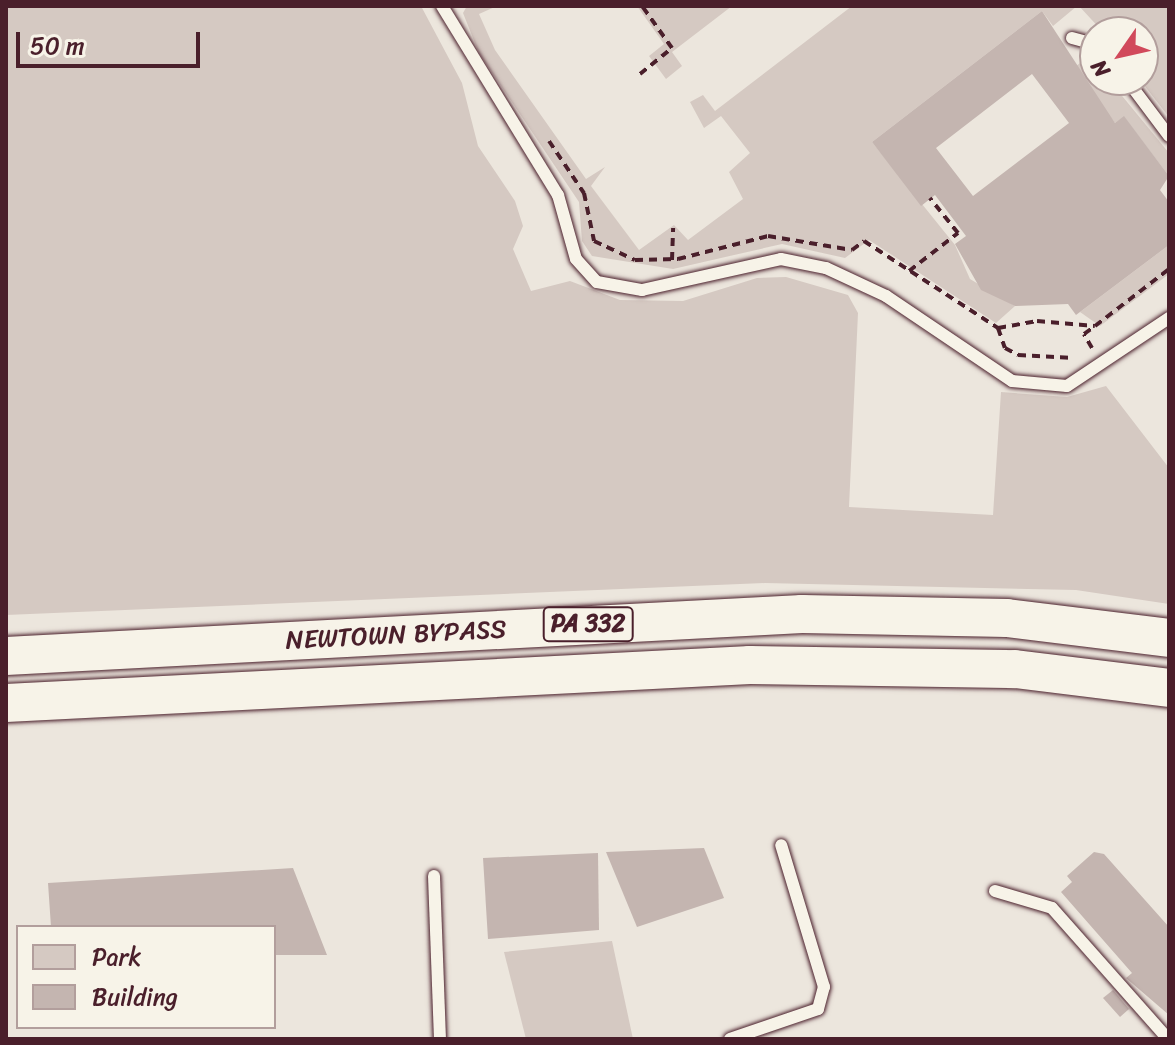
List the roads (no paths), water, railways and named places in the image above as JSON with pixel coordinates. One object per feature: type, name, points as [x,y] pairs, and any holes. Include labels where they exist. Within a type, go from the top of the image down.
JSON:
[{"type":"highway","name":"NEWTOWN BYPASS","points":[[6,656],[802,614],[1007,618],[1169,638]]},
{"type":"highway","name":"NEWTOWN BYPASS","points":[[6,703],[750,665],[1015,669],[1169,688]]},
{"type":"lane","points":[[442,6],[558,195],[576,259],[597,282],[642,290],[781,259],[826,268],[886,296],[1012,381],[1067,386],[1169,318]]},
{"type":"lane","points":[[1072,38],[1079,40]]},
{"type":"lane","points":[[1139,96],[1169,136]]},
{"type":"lane","points":[[730,1039],[818,1009],[824,987],[781,845]]},
{"type":"lane","points":[[434,876],[440,1039]]},
{"type":"lane","points":[[995,891],[1052,908],[1168,1039]]}]
